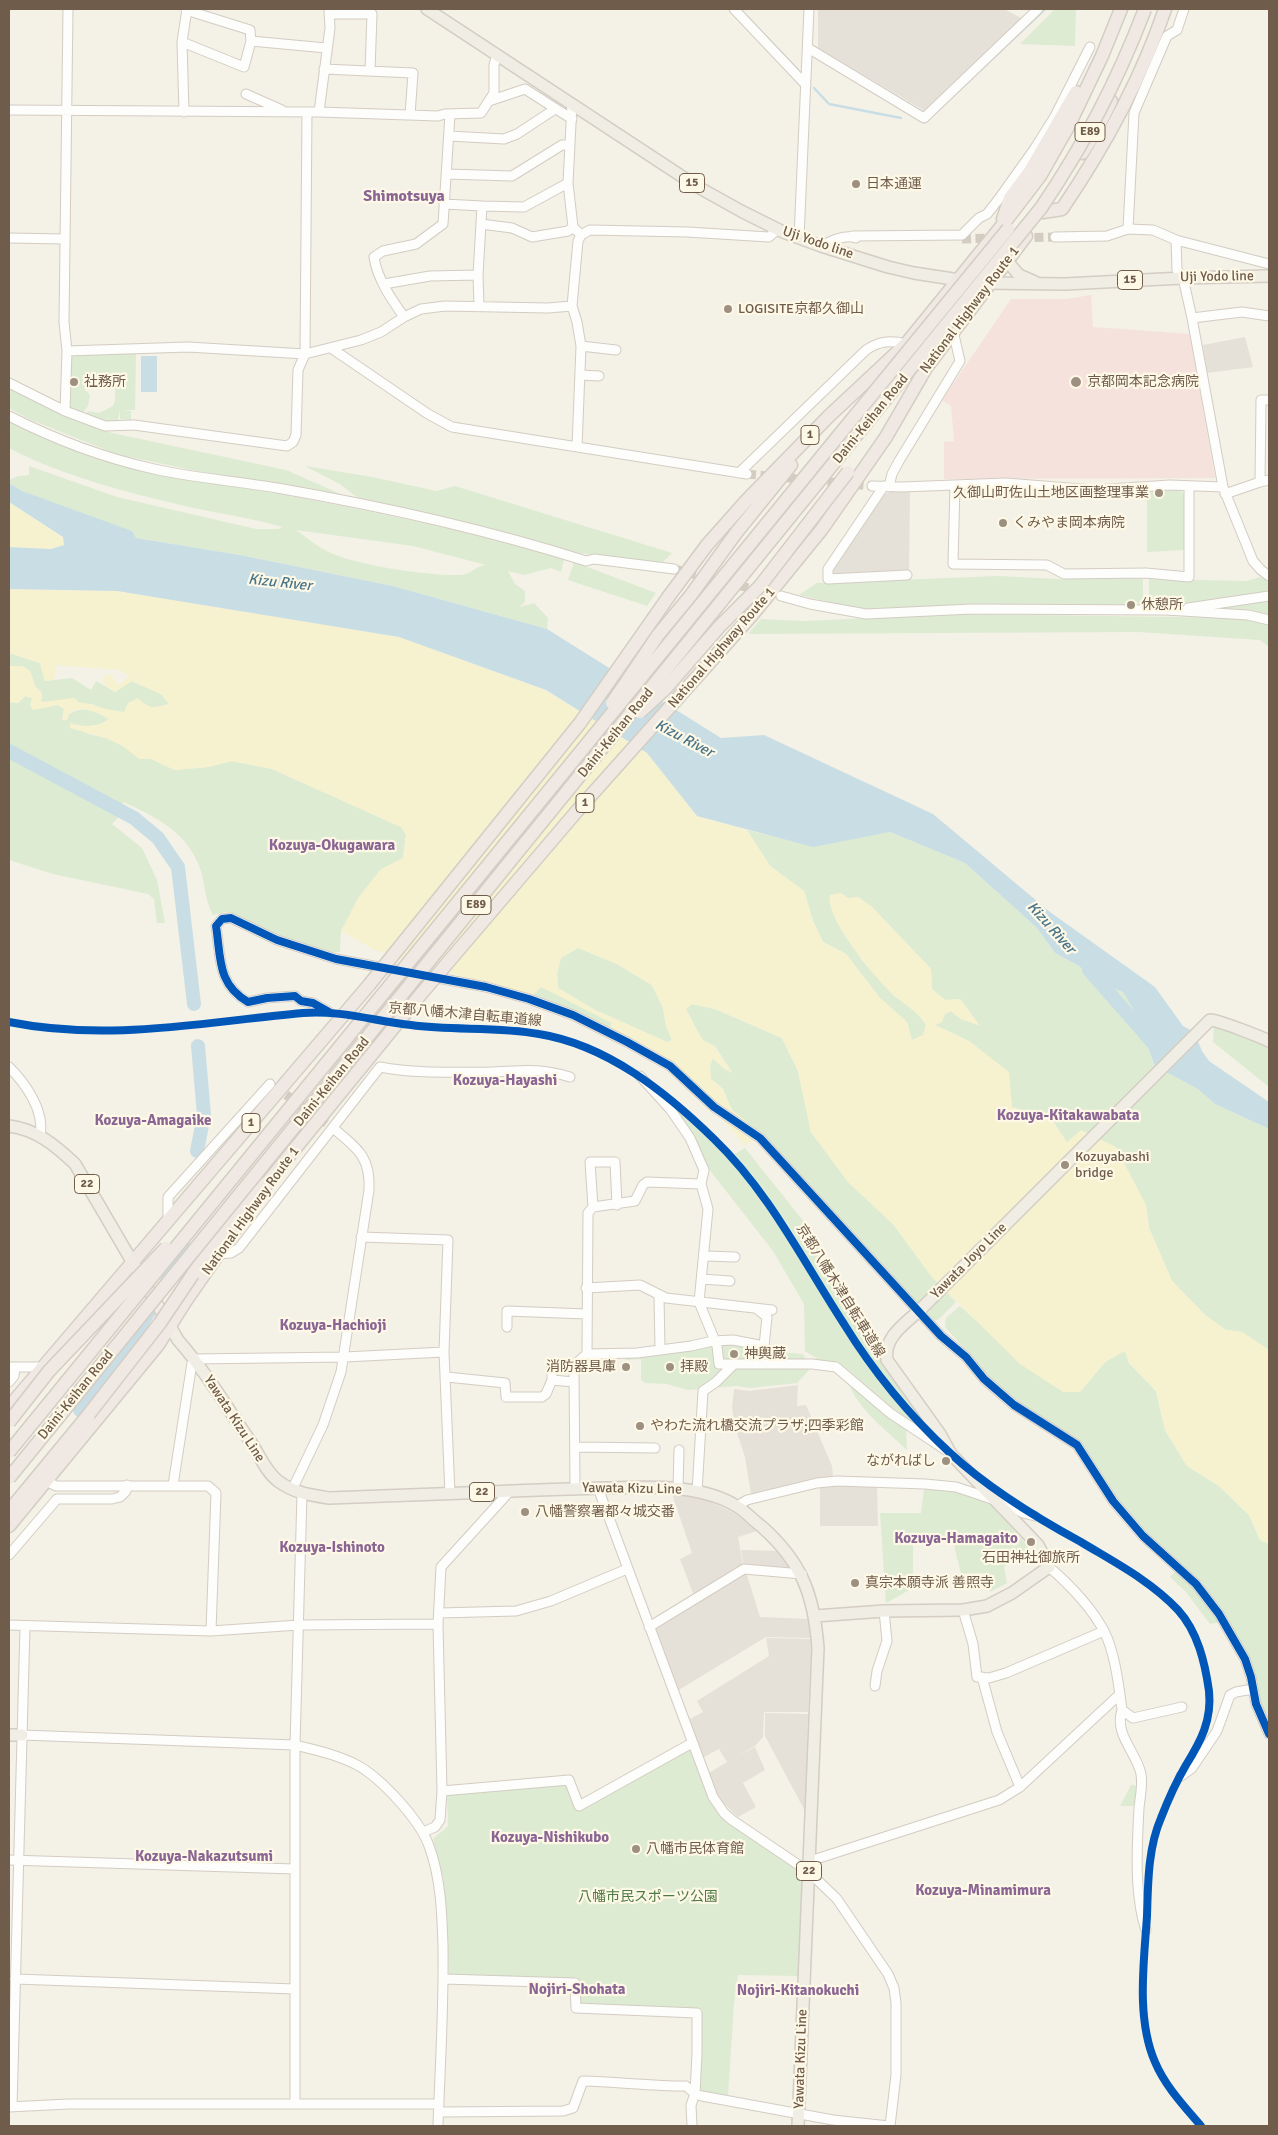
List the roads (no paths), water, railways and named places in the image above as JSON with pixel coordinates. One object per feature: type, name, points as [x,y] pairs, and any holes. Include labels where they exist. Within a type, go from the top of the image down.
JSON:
[{"type":"highway","points":[[1001,227],[1011,196],[1058,126],[1082,82],[1102,41],[1112,9]]},
{"type":"highway","name":"National Highway Route 1","points":[[9,1407],[41,1367],[135,1267],[168,1221],[369,985],[580,723],[669,596],[708,545],[746,501],[830,416],[906,344],[1001,227],[1043,171],[1069,125],[1086,91],[1121,9]]},
{"type":"highway","name":"Daini-Keihan Road","points":[[9,1452],[596,731],[655,662],[1008,230],[1056,162],[1081,118],[1103,73],[1128,9]]},
{"type":"highway","name":"Daini-Keihan Road","points":[[9,1478],[1041,208],[1066,172],[1102,109],[1130,48],[1144,9]]},
{"type":"highway","name":"National Highway Route 1","points":[[9,1526],[158,1345],[168,1323],[271,1178],[421,994],[584,804],[752,615],[822,529],[886,437],[926,368],[1043,212],[1096,131],[1119,85],[1150,9]]},
{"type":"highway","points":[[1043,212],[1062,209],[1080,182],[1128,98],[1165,9]]},
{"type":"highway","points":[[596,731],[619,690],[652,642],[691,595],[736,533],[830,416]]},
{"type":"highway","points":[[611,739],[666,688],[719,627],[760,586],[848,472],[886,437]]},
{"type":"highway","points":[[9,1422],[55,1364],[192,1219],[260,1138],[289,1108]]},
{"type":"highway","points":[[9,1511],[89,1414],[160,1322],[292,1130]]},
{"type":"main road","name":"Uji Yodo line","points":[[427,9],[698,187],[799,238],[888,268],[957,280],[1037,284],[1269,276]]},
{"type":"main road","points":[[1007,261],[1019,275],[1037,284]]},
{"type":"main road","name":"Yawata Joyo Line","points":[[1050,1567],[1038,1545],[951,1454],[940,1434],[887,1360],[888,1343],[895,1333],[1210,1020],[1216,1020],[1249,1034],[1259,1036],[1269,1042]]},
{"type":"main road","name":"Yawata Kizu Line","points":[[9,1126],[17,1127],[40,1136],[55,1145],[75,1164],[178,1340],[194,1359],[254,1447],[264,1465],[277,1481],[297,1492],[329,1498],[575,1488],[678,1489],[697,1492],[737,1506],[773,1537],[789,1554],[802,1574],[815,1616],[818,1648],[798,2126]]},
{"type":"main road","points":[[815,1616],[884,1611],[964,1610],[987,1606],[1012,1593],[1050,1567]]},
{"type":"main road","points":[[9,1735],[22,1735]]},
{"type":"street","points":[[65,411],[67,351],[64,322],[68,9]]},
{"type":"street","points":[[182,42],[244,67],[251,41],[250,30],[186,9],[182,42],[184,112]]},
{"type":"street","points":[[734,9],[806,85]]},
{"type":"street","points":[[799,238],[809,9]]},
{"type":"street","points":[[808,48],[924,118],[1038,9]]},
{"type":"street","points":[[1125,231],[1134,113],[1167,36],[1177,30],[1184,9]]},
{"type":"street","points":[[319,112],[330,28],[329,11],[372,14],[370,71]]},
{"type":"street","points":[[251,41],[326,48]]},
{"type":"street","points":[[821,246],[852,236],[962,234],[978,218],[987,214],[998,200],[1054,118],[1090,47]]},
{"type":"street","points":[[9,110],[319,112],[438,116],[481,113],[494,93],[494,65],[497,54]]},
{"type":"street","points":[[324,69],[413,73],[410,115]]},
{"type":"street","points":[[490,101],[526,89],[572,119]]},
{"type":"street","points":[[246,94],[284,112]]},
{"type":"street","points":[[572,104],[568,182],[572,227],[581,234]]},
{"type":"street","points":[[449,136],[504,140],[517,134],[555,109]]},
{"type":"street","points":[[9,382],[65,411],[106,426],[134,424],[287,446],[293,442],[296,434],[298,370],[305,354],[306,112]]},
{"type":"street","points":[[404,317],[384,284],[375,266],[374,258],[383,251],[416,244],[443,224],[450,114]]},
{"type":"street","points":[[446,174],[512,176],[562,145],[570,145]]},
{"type":"street","points":[[1024,178],[1038,175],[1043,171]]},
{"type":"street","points":[[444,204],[524,207],[568,182]]},
{"type":"street","points":[[998,200],[1011,196]]},
{"type":"street","points":[[479,306],[478,275],[482,206]]},
{"type":"street","points":[[481,224],[512,228],[532,237],[568,231],[572,227]]},
{"type":"street","points":[[577,447],[581,346],[572,306],[575,258],[581,234],[590,230],[687,232],[770,237],[778,229]]},
{"type":"street","points":[[1058,235],[1108,236],[1125,231],[1153,230],[1176,240],[1269,264]]},
{"type":"street","points":[[852,236],[863,240],[962,239]]},
{"type":"street","points":[[9,238],[65,240]]},
{"type":"street","points":[[1176,240],[1177,270],[1183,278],[1192,318],[1224,490],[1253,561],[1269,576]]},
{"type":"street","points":[[384,284],[430,276],[478,275]]},
{"type":"street","points":[[67,351],[188,347],[305,354],[381,332],[404,317],[422,309],[445,306],[548,308],[572,306]]},
{"type":"street","points":[[1192,318],[1242,312],[1269,316]]},
{"type":"street","points":[[907,575],[828,579],[828,570],[887,486],[898,461],[960,361],[954,335],[961,320]]},
{"type":"street","points":[[331,348],[428,414],[452,426],[743,473],[866,350],[876,343],[894,341],[906,344]]},
{"type":"street","points":[[581,346],[616,350]]},
{"type":"street","points":[[581,375],[599,376]]},
{"type":"street","points":[[872,486],[1006,483],[1094,490],[1189,486],[1224,490],[1264,481],[1261,400],[1269,400]]},
{"type":"street","points":[[9,416],[29,426],[114,459],[155,469],[277,488],[387,509],[518,540],[586,561],[594,560],[674,569]]},
{"type":"street","points":[[955,485],[952,564],[1047,565],[1064,574],[1146,574],[1189,577],[1189,486]]},
{"type":"street","points":[[781,596],[810,604],[866,614],[972,610],[1180,611],[1248,615],[1269,620]]},
{"type":"street","points":[[1180,611],[1191,607],[1269,596]]},
{"type":"street","points":[[329,1012],[313,1003],[301,1001],[295,996],[267,998],[248,1002],[243,999],[229,987],[222,971],[216,926],[222,919],[231,918],[277,940],[336,958],[486,987],[573,1016],[627,1042],[670,1066],[714,1107],[760,1138],[920,1310],[941,1336],[966,1358],[984,1379],[1014,1405],[1077,1445],[1113,1501],[1143,1536],[1196,1584],[1219,1614],[1244,1659],[1256,1704],[1269,1734]]},
{"type":"street","points":[[218,1254],[231,1252],[239,1248],[380,1067],[421,1072],[490,1072],[530,1068],[554,1071],[570,1077]]},
{"type":"street","points":[[9,1068],[24,1084],[33,1099],[42,1125],[40,1136]]},
{"type":"street","points":[[640,1076],[670,1109],[690,1138],[704,1170],[700,1184],[708,1209],[705,1256],[699,1302],[717,1346],[719,1364],[812,1364],[836,1367],[890,1413],[951,1454]]},
{"type":"street","points":[[168,1221],[168,1197],[270,1084]]},
{"type":"street","points":[[295,2104],[295,1744],[299,1625],[297,1492],[323,1425],[345,1357],[369,1190],[368,1167],[365,1158],[359,1150],[333,1128]]},
{"type":"street","points":[[587,1354],[588,1213],[593,1207],[590,1162],[614,1162],[618,1205]]},
{"type":"street","points":[[593,1207],[618,1205],[635,1201],[643,1185],[647,1182],[700,1184]]},
{"type":"street","points":[[361,1238],[448,1240],[444,1352],[450,1494]]},
{"type":"street","points":[[705,1256],[735,1257]]},
{"type":"street","points":[[702,1280],[730,1281]]},
{"type":"street","points":[[586,1288],[640,1285],[666,1298],[772,1310]]},
{"type":"street","points":[[659,1295],[660,1349]]},
{"type":"street","points":[[575,1488],[574,1370],[579,1361],[587,1354],[620,1355],[691,1346],[713,1340],[733,1340],[764,1346],[767,1317],[757,1309]]},
{"type":"street","points":[[507,1327],[507,1311],[587,1314]]},
{"type":"street","points":[[173,1485],[194,1359],[270,1356],[345,1357],[444,1352]]},
{"type":"street","points":[[446,1378],[505,1383],[506,1397],[542,1397],[546,1394],[552,1380],[552,1362]]},
{"type":"street","points":[[697,1492],[703,1391],[716,1382],[733,1365]]},
{"type":"street","points":[[9,1382],[14,1376],[12,1367],[41,1367]]},
{"type":"street","points":[[552,1380],[574,1382]]},
{"type":"street","points":[[576,1447],[655,1448]]},
{"type":"street","points":[[678,1489],[679,1450]]},
{"type":"street","points":[[46,1481],[56,1486],[208,1486],[216,1493],[211,1631]]},
{"type":"street","points":[[737,1506],[747,1500],[817,1483],[837,1481],[956,1486],[1035,1516]]},
{"type":"street","points":[[9,1555],[57,1499],[112,1499],[120,1497],[126,1491],[127,1485]]},
{"type":"street","points":[[25,1627],[22,1735],[13,1860],[14,1979],[10,2107],[68,2104],[295,2104],[563,2111],[573,2108],[583,2081],[647,2086],[686,2086],[695,2094],[799,2114],[890,2126],[896,2076],[894,1988],[888,1974],[837,1899],[809,1867],[724,1813],[713,1797],[648,1627],[598,1488]]},
{"type":"street","points":[[423,1832],[435,1826],[440,1820],[442,1791],[438,1624],[441,1567],[510,1491]]},
{"type":"street","points":[[1050,1567],[1072,1587],[1104,1631],[1110,1645],[1122,1710],[1120,1730],[1140,1773],[1142,1787],[1139,1809],[1138,1880],[1142,1918],[1146,1930]]},
{"type":"street","points":[[439,1613],[516,1611],[552,1601],[627,1569]]},
{"type":"street","points":[[648,1627],[744,1569],[802,1574]]},
{"type":"street","points":[[964,1610],[973,1644],[977,1677],[989,1678],[1006,1673],[1104,1631]]},
{"type":"street","points":[[875,1686],[877,1671],[887,1641],[884,1611]]},
{"type":"street","points":[[9,1625],[25,1627],[211,1631],[299,1625],[438,1624]]},
{"type":"street","points":[[982,1677],[997,1732],[1020,1787]]},
{"type":"street","points":[[1181,1776],[1192,1768],[1216,1731],[1230,1695],[1253,1689]]},
{"type":"street","points":[[809,1867],[999,1800],[1020,1787],[1120,1694]]},
{"type":"street","points":[[1122,1710],[1133,1718],[1182,1707]]},
{"type":"street","points":[[22,1735],[295,1744],[357,1765],[382,1784],[404,1806],[423,1832],[438,1873],[444,1979],[438,2126]]},
{"type":"street","points":[[442,1791],[569,1780],[579,1806],[692,1743]]},
{"type":"street","points":[[13,1860],[295,1869]]},
{"type":"street","points":[[14,1979],[295,1989]]},
{"type":"street","points":[[444,1979],[575,1983],[576,2008],[697,2013],[695,2094],[691,2105],[692,2126]]},
{"type":"water","points":[[141,356],[157,356],[157,392],[141,392]]},
{"type":"water","points":[[9,483],[22,491],[132,531],[136,538],[240,555],[393,586],[547,629],[721,738],[764,735],[933,814],[1050,912],[1155,987],[1183,1026],[1194,1032],[1202,1051],[1209,1061],[1269,1102],[1269,1129],[1215,1104],[1198,1089],[1155,1066],[1133,1009],[1123,992],[1098,983],[1079,966],[1055,953],[1037,928],[965,863],[890,832],[813,847],[697,816],[647,753],[546,690],[399,637],[117,591],[9,589],[9,547],[51,549],[64,545],[63,537],[9,502]]},
{"type":"waterway","points":[[740,9],[798,70]]},
{"type":"waterway","points":[[935,113],[1045,9]]},
{"type":"waterway","points":[[814,88],[829,104],[901,118]]},
{"type":"waterway","points":[[9,751],[134,818],[158,838],[178,867],[194,1004]]},
{"type":"waterway","name":"Kizu River","points":[[1089,970],[1154,1044]]},
{"type":"waterway","points":[[197,1151],[204,1115],[198,1046]]},
{"type":"waterway","points":[[167,1281],[183,1245]]},
{"type":"waterway","points":[[80,1410],[123,1356],[151,1308]]},
{"type":"tunnel","points":[[1021,238],[1055,237]]},
{"type":"tunnel","points":[[962,239],[995,238]]},
{"type":"tunnel","points":[[747,474],[872,486]]},
{"type":"tunnel","points":[[674,569],[761,591]]},
{"type":"tunnel","points":[[275,1087],[333,1128]]},
{"type":"place","name":"日本通運","points":[[856,184]]},
{"type":"place","name":"LOGISITE京都久御山","points":[[728,309]]},
{"type":"place","name":"社務所","points":[[74,382]]},
{"type":"place","name":"京都岡本記念病院","points":[[1076,382]]},
{"type":"place","name":"久御山町佐山土地区画整理事業","points":[[1159,493]]},
{"type":"place","name":"くみやま岡本病院","points":[[1003,523]]},
{"type":"place","name":"休憩所","points":[[1131,605]]},
{"type":"place","name":"Kozuyabashi bridge","points":[[1065,1165]]},
{"type":"place","name":"神輿蔵","points":[[734,1354]]},
{"type":"place","name":"消防器具庫","points":[[626,1367]]},
{"type":"place","name":"拝殿","points":[[670,1367]]},
{"type":"place","name":"やわた流れ橋交流プラザ;四季彩館","points":[[640,1426]]},
{"type":"place","name":"ながればし","points":[[946,1461]]},
{"type":"place","name":"八幡警察署都々城交番","points":[[525,1512]]},
{"type":"place","name":"石田神社御旅所","points":[[1031,1542]]},
{"type":"place","name":"真宗本願寺派 善照寺","points":[[855,1583]]},
{"type":"place","name":"八幡市民体育館","points":[[636,1849]]},
{"type":"district","name":"Shimotsuya","points":[[404,197]]},
{"type":"district","name":"Kozuya-Okugawara","points":[[332,846]]},
{"type":"district","name":"Kozuya-Hayashi","points":[[505,1081]]},
{"type":"district","name":"Kozuya-Kitakawabata","points":[[1068,1116]]},
{"type":"district","name":"Kozuya-Amagaike","points":[[153,1121]]},
{"type":"district","name":"Kozuya-Hachioji","points":[[333,1326]]},
{"type":"district","name":"Kozuya-Hamagaito","points":[[956,1539]]},
{"type":"district","name":"Kozuya-Ishinoto","points":[[332,1548]]},
{"type":"district","name":"Kozuya-Nishikubo","points":[[550,1838]]},
{"type":"district","name":"Kozuya-Nakazutsumi","points":[[204,1857]]},
{"type":"district","name":"Kozuya-Minamimura","points":[[983,1891]]},
{"type":"district","name":"Nojiri-Shohata","points":[[577,1990]]},
{"type":"district","name":"Nojiri-Kitanokuchi","points":[[798,1991]]},
{"type":"park label","name":"八幡市民スポーツ公園","points":[[648,1897]]}]
